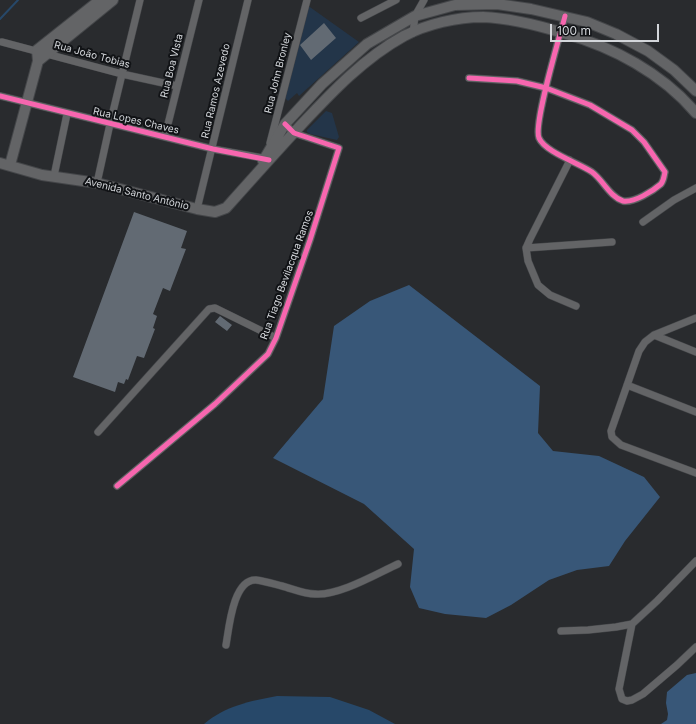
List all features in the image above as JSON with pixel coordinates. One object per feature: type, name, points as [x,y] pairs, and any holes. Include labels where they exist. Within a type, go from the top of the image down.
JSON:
[{"type":"main road","points":[[10,165],[26,103],[42,52],[100,0]]},
{"type":"main road","points":[[42,52],[113,0]]},
{"type":"main road","name":"Avenida Santo Antônio","points":[[0,163],[42,175],[97,183],[197,209],[215,212],[226,208],[259,171],[284,124],[322,84],[367,44],[415,16],[455,5],[497,4],[531,9],[587,22],[609,31],[648,51],[674,70],[696,90]]},
{"type":"main road","points":[[530,24],[531,9]]},
{"type":"main road","name":"Avenida Santo Antônio","points":[[267,156],[294,133],[331,94],[376,53],[406,35],[429,26],[452,20],[483,18],[508,20],[537,25],[584,38],[646,69],[668,85],[696,113]]},
{"type":"street","points":[[97,183],[140,0]]},
{"type":"street","name":"Rua Boa VIsta","points":[[165,136],[199,0]]},
{"type":"street","name":"Rua Ramos Azevedo","points":[[197,209],[213,149],[248,0]]},
{"type":"street","name":"Rua John Bronley","points":[[267,156],[305,0]]},
{"type":"street","points":[[361,18],[396,0]]},
{"type":"street","points":[[413,33],[415,16],[424,0]]},
{"type":"street","points":[[469,78],[517,81],[546,88],[590,105],[632,130],[644,142],[665,172],[662,183],[644,196],[630,202],[618,198],[601,179],[592,172],[544,146],[539,138],[538,130],[546,88],[565,16]]},
{"type":"street","name":"Rua João Tobias","points":[[2,42],[122,74],[177,86]]},
{"type":"street","name":"Rua Lopes Chaves","points":[[0,96],[67,114],[165,136],[213,149],[267,156]]},
{"type":"street","points":[[54,176],[67,114]]},
{"type":"street","points":[[284,124],[294,133]]},
{"type":"street","name":"Rua Tiago Bevilacqua Ramos","points":[[117,486],[215,404],[268,354],[276,338],[313,233],[339,148],[294,133]]},
{"type":"street","points":[[570,160],[526,248],[528,261],[538,285],[550,295],[576,306]]},
{"type":"street","points":[[643,222],[674,200],[696,188]]},
{"type":"street","points":[[526,248],[612,242]]},
{"type":"street","points":[[98,432],[209,309],[215,308],[276,338]]},
{"type":"street","points":[[696,318],[654,335],[645,342],[639,351],[611,431],[612,438],[621,445],[696,473]]},
{"type":"street","points":[[654,335],[696,352]]},
{"type":"street","points":[[627,385],[696,412]]},
{"type":"street","points":[[561,631],[602,629],[632,624],[696,561]]},
{"type":"street","points":[[226,645],[235,601],[238,591],[244,584],[254,580],[315,594],[333,593],[398,564]]},
{"type":"street","points":[[690,567],[696,572]]},
{"type":"street","points":[[632,624],[619,689],[622,699],[626,701],[632,700],[643,694],[696,647]]},
{"type":"shaded area","points":[[307,5],[359,42],[299,96],[297,93],[288,101],[284,97]]},
{"type":"shaded area","points":[[326,111],[332,113],[339,137],[337,140],[307,132],[307,130]]},
{"type":"shaded area","points":[[409,285],[540,386],[538,433],[553,451],[599,456],[644,477],[660,497],[625,541],[609,566],[577,570],[549,580],[511,605],[486,618],[445,614],[419,608],[410,587],[414,549],[364,504],[273,458],[323,399],[334,326],[370,301]]},
{"type":"shaded area","points":[[696,673],[696,724],[661,724],[667,720],[667,692],[687,675]]},
{"type":"shaded area","points":[[277,696],[330,697],[369,710],[395,724],[204,724],[220,713],[238,705]]},
{"type":"building","points":[[324,23],[336,38],[311,60],[300,45]]},
{"type":"building","points":[[134,212],[187,231],[181,248],[186,249],[170,291],[163,288],[153,314],[157,316],[153,328],[155,329],[144,358],[137,356],[128,380],[126,379],[124,384],[118,382],[115,392],[73,377]]},
{"type":"building","points":[[220,316],[232,325],[227,331],[215,322]]},
{"type":"waterway","points":[[0,19],[18,0]]},
{"type":"cycle path","points":[[469,78],[517,81],[546,88],[590,105],[632,130],[644,142],[665,172],[661,184],[653,190],[632,200],[623,201],[618,199],[596,175],[555,153],[542,143],[539,138],[538,130],[543,99],[548,79],[553,60],[565,16]]},
{"type":"cycle path","points":[[0,96],[213,149],[269,160]]},
{"type":"cycle path","points":[[117,486],[215,404],[268,354],[276,338],[310,240],[339,148],[294,133],[285,124]]}]
